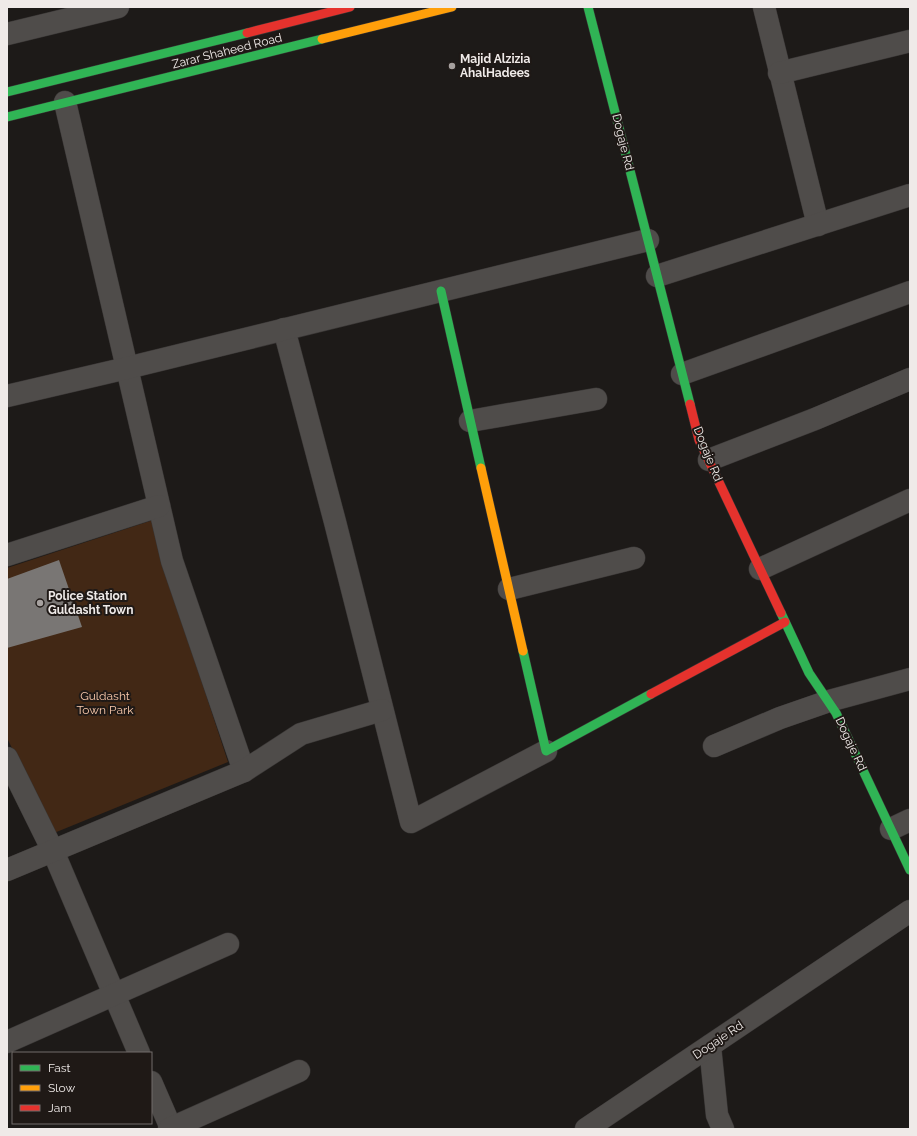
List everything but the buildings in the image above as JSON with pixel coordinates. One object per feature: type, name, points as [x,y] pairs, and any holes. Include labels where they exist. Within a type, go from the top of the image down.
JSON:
[{"type":"street","points":[[7,34],[118,7]]},
{"type":"street","name":"Zarar Shaheed Road","points":[[7,92],[135,61],[297,13],[350,7]]},
{"type":"street","name":"Zarar Shaheed Road","points":[[7,117],[452,7]]},
{"type":"street","name":"Dogaje Rd","points":[[588,7],[699,440],[809,673],[836,713],[910,870]]},
{"type":"street","points":[[764,7],[779,73],[818,225]]},
{"type":"street","points":[[779,73],[910,41]]},
{"type":"street","points":[[135,61],[140,85]]},
{"type":"street","points":[[65,102],[172,561],[244,770]]},
{"type":"street","points":[[657,276],[910,195]]},
{"type":"street","points":[[7,396],[648,240]]},
{"type":"street","points":[[441,291],[546,751]]},
{"type":"street","points":[[682,374],[910,292]]},
{"type":"street","points":[[284,329],[411,822],[785,622]]},
{"type":"street","points":[[709,460],[815,419],[910,379]]},
{"type":"street","points":[[470,421],[596,399]]},
{"type":"street","points":[[760,569],[910,500]]},
{"type":"street","points":[[7,555],[159,506]]},
{"type":"street","points":[[509,589],[634,558]]},
{"type":"street","points":[[714,746],[780,718],[829,702],[910,679]]},
{"type":"street","points":[[7,870],[244,770],[301,734],[382,710]]},
{"type":"street","points":[[7,758],[54,851],[139,1052]]},
{"type":"street","points":[[891,829],[910,820]]},
{"type":"street","name":"Dogaje Rd","points":[[586,1129],[910,911]]},
{"type":"street","points":[[7,1042],[228,944]]},
{"type":"street","points":[[710,1046],[717,1115],[723,1129]]},
{"type":"street","points":[[152,1084],[170,1129],[299,1071]]},
{"type":"green space","name":"Guldasht Town Park","points":[[153,520],[166,573],[228,762],[54,833],[7,738],[7,568]]},
{"type":"traffic: fast","points":[[588,7],[690,404]]},
{"type":"traffic: fast","points":[[7,92],[247,33]]},
{"type":"traffic: fast","points":[[7,117],[322,39]]},
{"type":"traffic: fast","points":[[441,291],[481,468]]},
{"type":"traffic: fast","points":[[781,613],[809,673],[836,713],[910,870]]},
{"type":"traffic: fast","points":[[523,651],[546,751],[651,694]]},
{"type":"traffic: slow","points":[[322,39],[452,7]]},
{"type":"traffic: slow","points":[[481,468],[523,651]]},
{"type":"traffic: jam","points":[[247,33],[350,7]]},
{"type":"traffic: jam","points":[[690,404],[699,440],[781,613]]},
{"type":"traffic: jam","points":[[651,694],[785,622]]},
{"type":"place","name":"Majid Alzizia AhalHadees","points":[[452,66]]},
{"type":"place","name":"Police Station Guldasht Town","points":[[40,603]]}]
